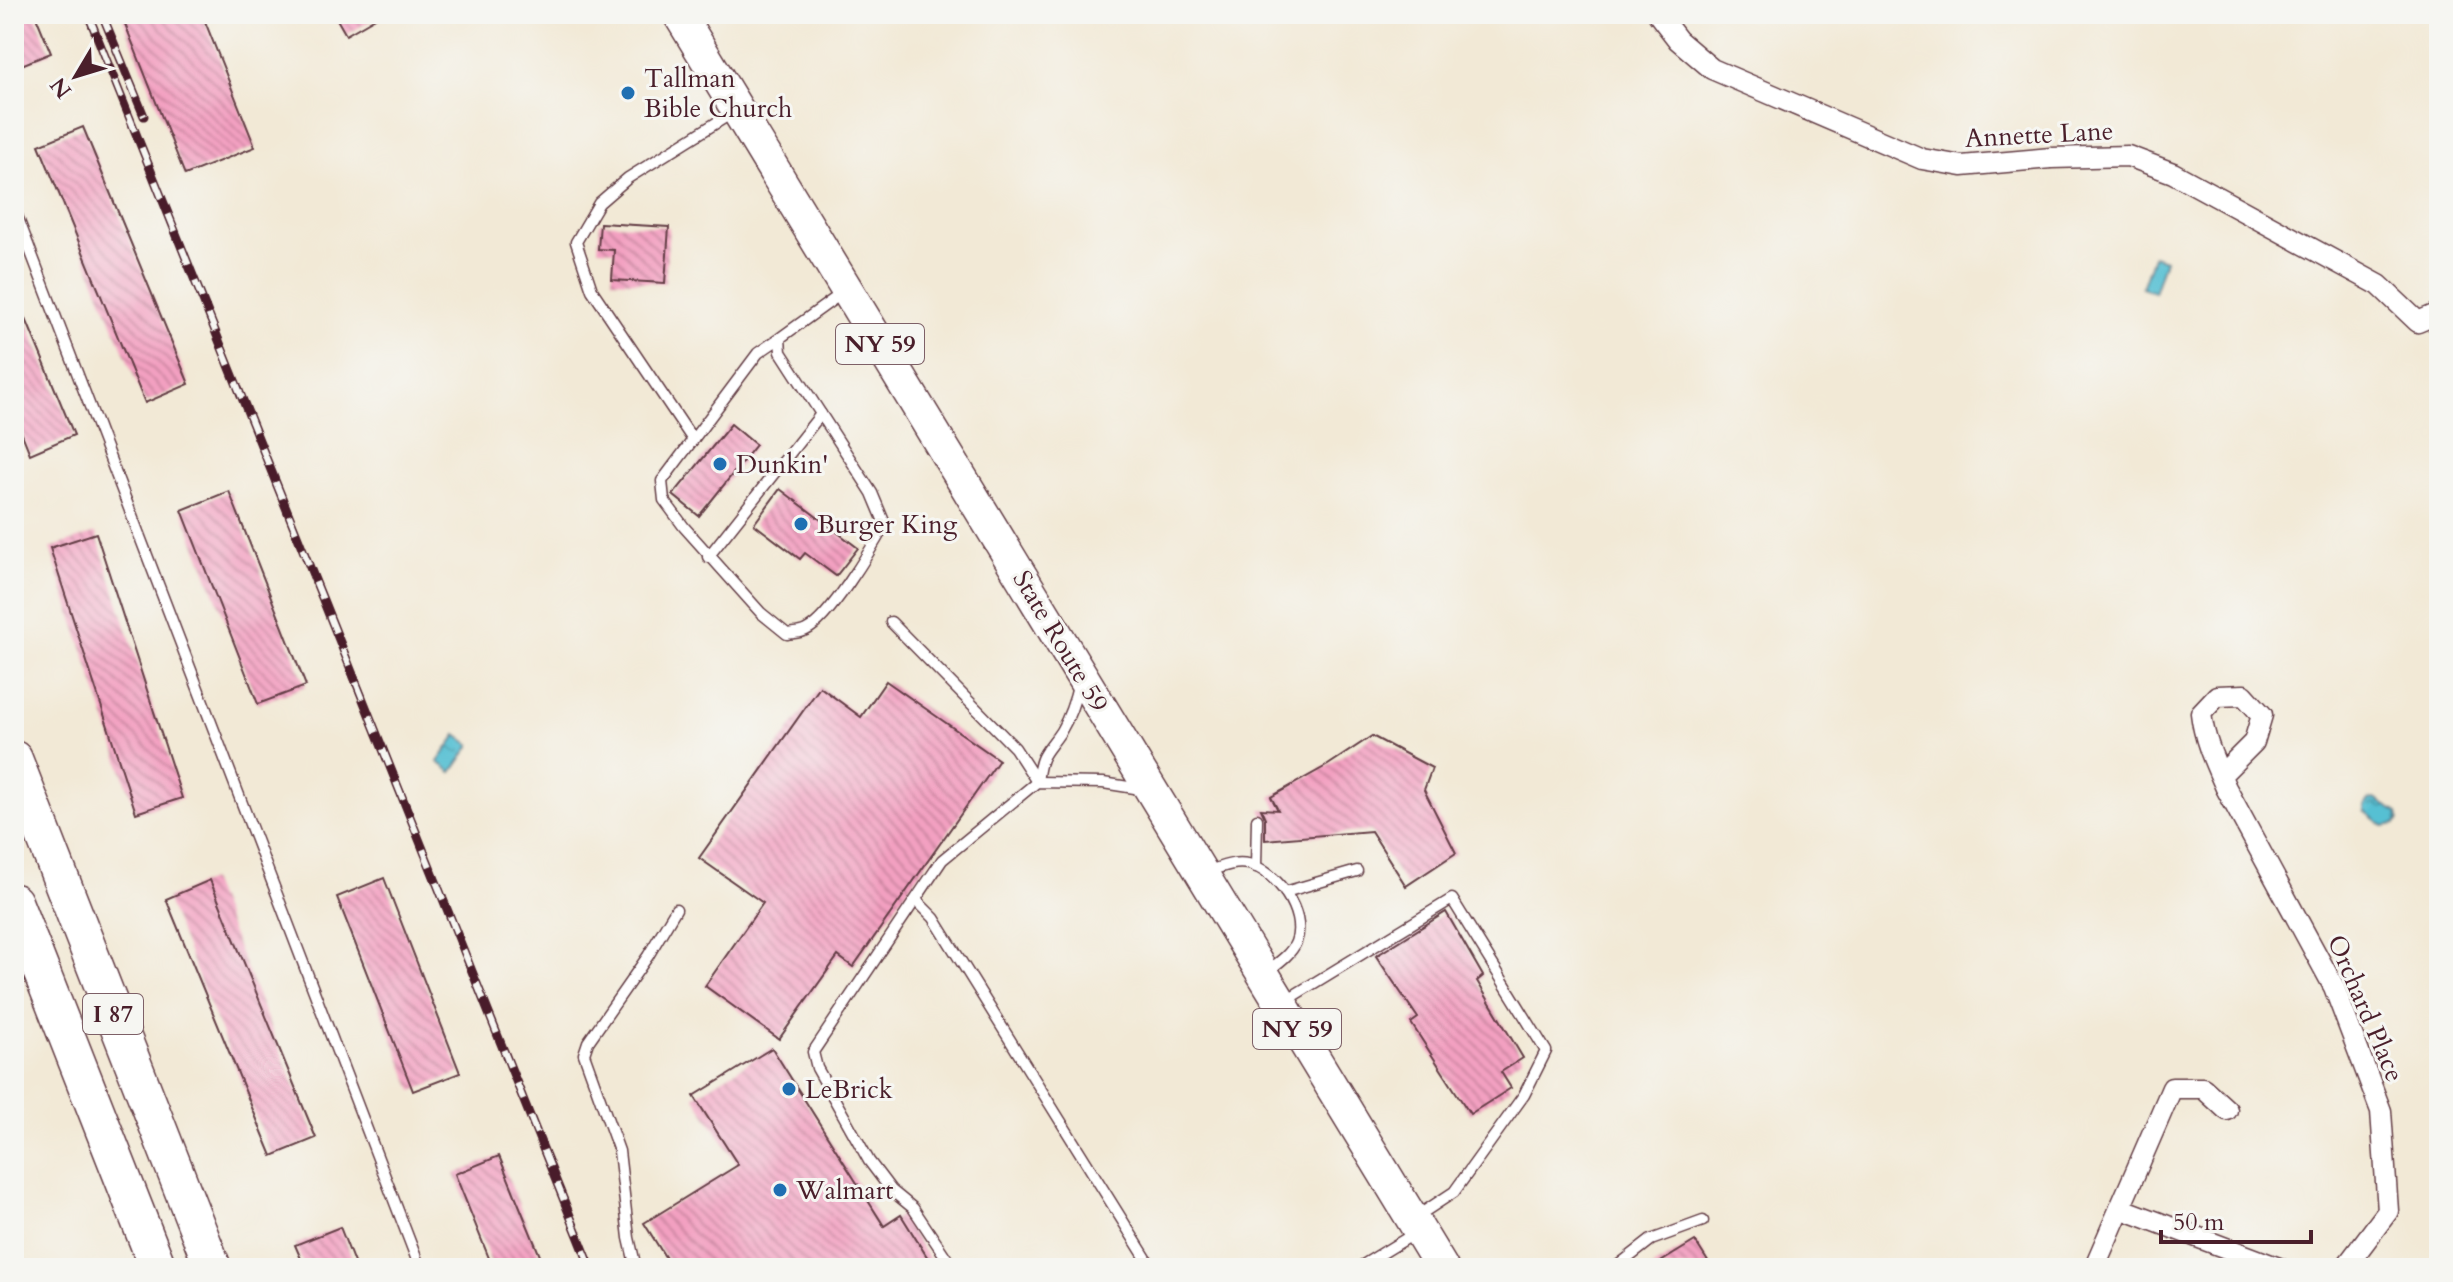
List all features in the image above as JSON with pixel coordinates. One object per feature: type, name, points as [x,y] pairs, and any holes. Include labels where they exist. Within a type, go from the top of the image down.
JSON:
[{"type":"highway","name":"I 87","points":[[14,759],[213,1268]]},
{"type":"highway","name":"I 87","points":[[14,902],[158,1268]]},
{"type":"main road","name":"State Route 59","points":[[679,14],[1442,1268]]},
{"type":"street","name":"Annette Lane","points":[[1658,14],[1678,40],[1712,69],[1922,159],[1962,166],[2051,158],[2128,156],[2173,173],[2379,285],[2418,322],[2439,313]]},
{"type":"street","name":"Orchard Place","points":[[2221,775],[2334,987],[2381,1111],[2388,1211],[2345,1268]]},
{"type":"street","points":[[2094,1268],[2172,1088],[2203,1088],[2227,1110]]},
{"type":"street","points":[[2120,1208],[2279,1268]]},
{"type":"lane","points":[[693,440],[592,290],[576,242],[599,203],[628,178],[737,110]]},
{"type":"lane","points":[[14,208],[420,1268]]},
{"type":"lane","points":[[780,338],[781,352],[872,493],[885,524],[823,617],[806,630],[787,634],[761,613],[708,557],[664,500],[662,481],[758,353],[847,290]]},
{"type":"lane","points":[[708,557],[821,414]]},
{"type":"lane","points":[[891,622],[1015,748],[1037,782]]},
{"type":"lane","points":[[1037,782],[1040,758],[1061,731],[1072,710],[1081,675]]},
{"type":"lane","points":[[953,1268],[913,1208],[891,1190],[869,1161],[817,1068],[813,1052],[942,860],[1037,782],[1103,783],[1152,791]]},
{"type":"lane","points":[[1256,867],[1257,819]]},
{"type":"lane","points":[[1202,873],[1229,864],[1246,864],[1272,877],[1285,892],[1297,923],[1296,942],[1264,974]]},
{"type":"lane","points":[[1285,892],[1357,871]]},
{"type":"lane","points":[[1281,1004],[1452,899],[1546,1051],[1524,1095],[1454,1192],[1358,1268]]},
{"type":"lane","points":[[917,901],[934,918],[1152,1268]]},
{"type":"lane","points":[[636,1268],[629,1238],[619,1151],[584,1054],[588,1042],[648,956],[676,909]]},
{"type":"lane","points":[[1615,1268],[1651,1240],[1703,1221]]},
{"type":"water","points":[[2153,256],[2165,260],[2154,292],[2142,288]]},
{"type":"water","points":[[457,735],[471,745],[452,772],[438,762]]},
{"type":"water","points":[[2375,799],[2398,813],[2399,820],[2395,824],[2384,826],[2365,811],[2369,800]]},
{"type":"building","points":[[14,14],[35,14],[51,53],[14,68]]},
{"type":"building","points":[[121,14],[202,14],[255,147],[185,175]]},
{"type":"building","points":[[334,14],[382,14],[346,35]]},
{"type":"building","points":[[83,127],[189,384],[145,403],[39,145]]},
{"type":"building","points":[[600,223],[669,227],[665,283],[612,280],[614,250],[598,249]]},
{"type":"building","points":[[14,290],[74,435],[30,454],[14,414]]},
{"type":"building","points":[[731,424],[756,445],[699,516],[673,495]]},
{"type":"building","points":[[780,489],[858,548],[836,576],[805,553],[800,559],[754,524]]},
{"type":"building","points":[[229,491],[306,686],[258,704],[182,510]]},
{"type":"building","points":[[96,533],[182,798],[136,813],[50,548]]},
{"type":"building","points":[[886,681],[999,760],[853,967],[838,956],[779,1039],[705,986],[763,903],[699,858],[820,687],[861,717]]},
{"type":"building","points":[[1372,736],[1432,768],[1424,790],[1456,853],[1406,886],[1371,831],[1265,840],[1265,818],[1261,809],[1278,810],[1271,797]]},
{"type":"building","points":[[384,878],[460,1073],[413,1091],[337,897]]},
{"type":"building","points":[[210,880],[316,1138],[272,1156],[166,899]]},
{"type":"building","points":[[1446,912],[1483,976],[1477,981],[1523,1058],[1501,1072],[1511,1088],[1470,1114],[1411,1023],[1418,1018],[1376,956]]},
{"type":"building","name":"Walmart","points":[[772,1048],[884,1226],[901,1215],[934,1268],[672,1268],[644,1223],[738,1165],[694,1096]]},
{"type":"building","points":[[499,1156],[545,1268],[493,1268],[455,1174]]},
{"type":"building","points":[[340,1227],[356,1268],[305,1268],[295,1245]]},
{"type":"building","points":[[1695,1241],[1712,1268],[1651,1268]]},
{"type":"railway","points":[[88,14],[591,1268]]},
{"type":"railway","points":[[102,14],[144,116]]},
{"type":"place","name":"Tallman Bible Church","points":[[628,93]]},
{"type":"place","name":"Dunkin'","points":[[720,464]]},
{"type":"place","name":"Burger King","points":[[801,524]]},
{"type":"place","name":"LeBrick","points":[[789,1089]]},
{"type":"place","name":"Walmart","points":[[780,1190]]}]
